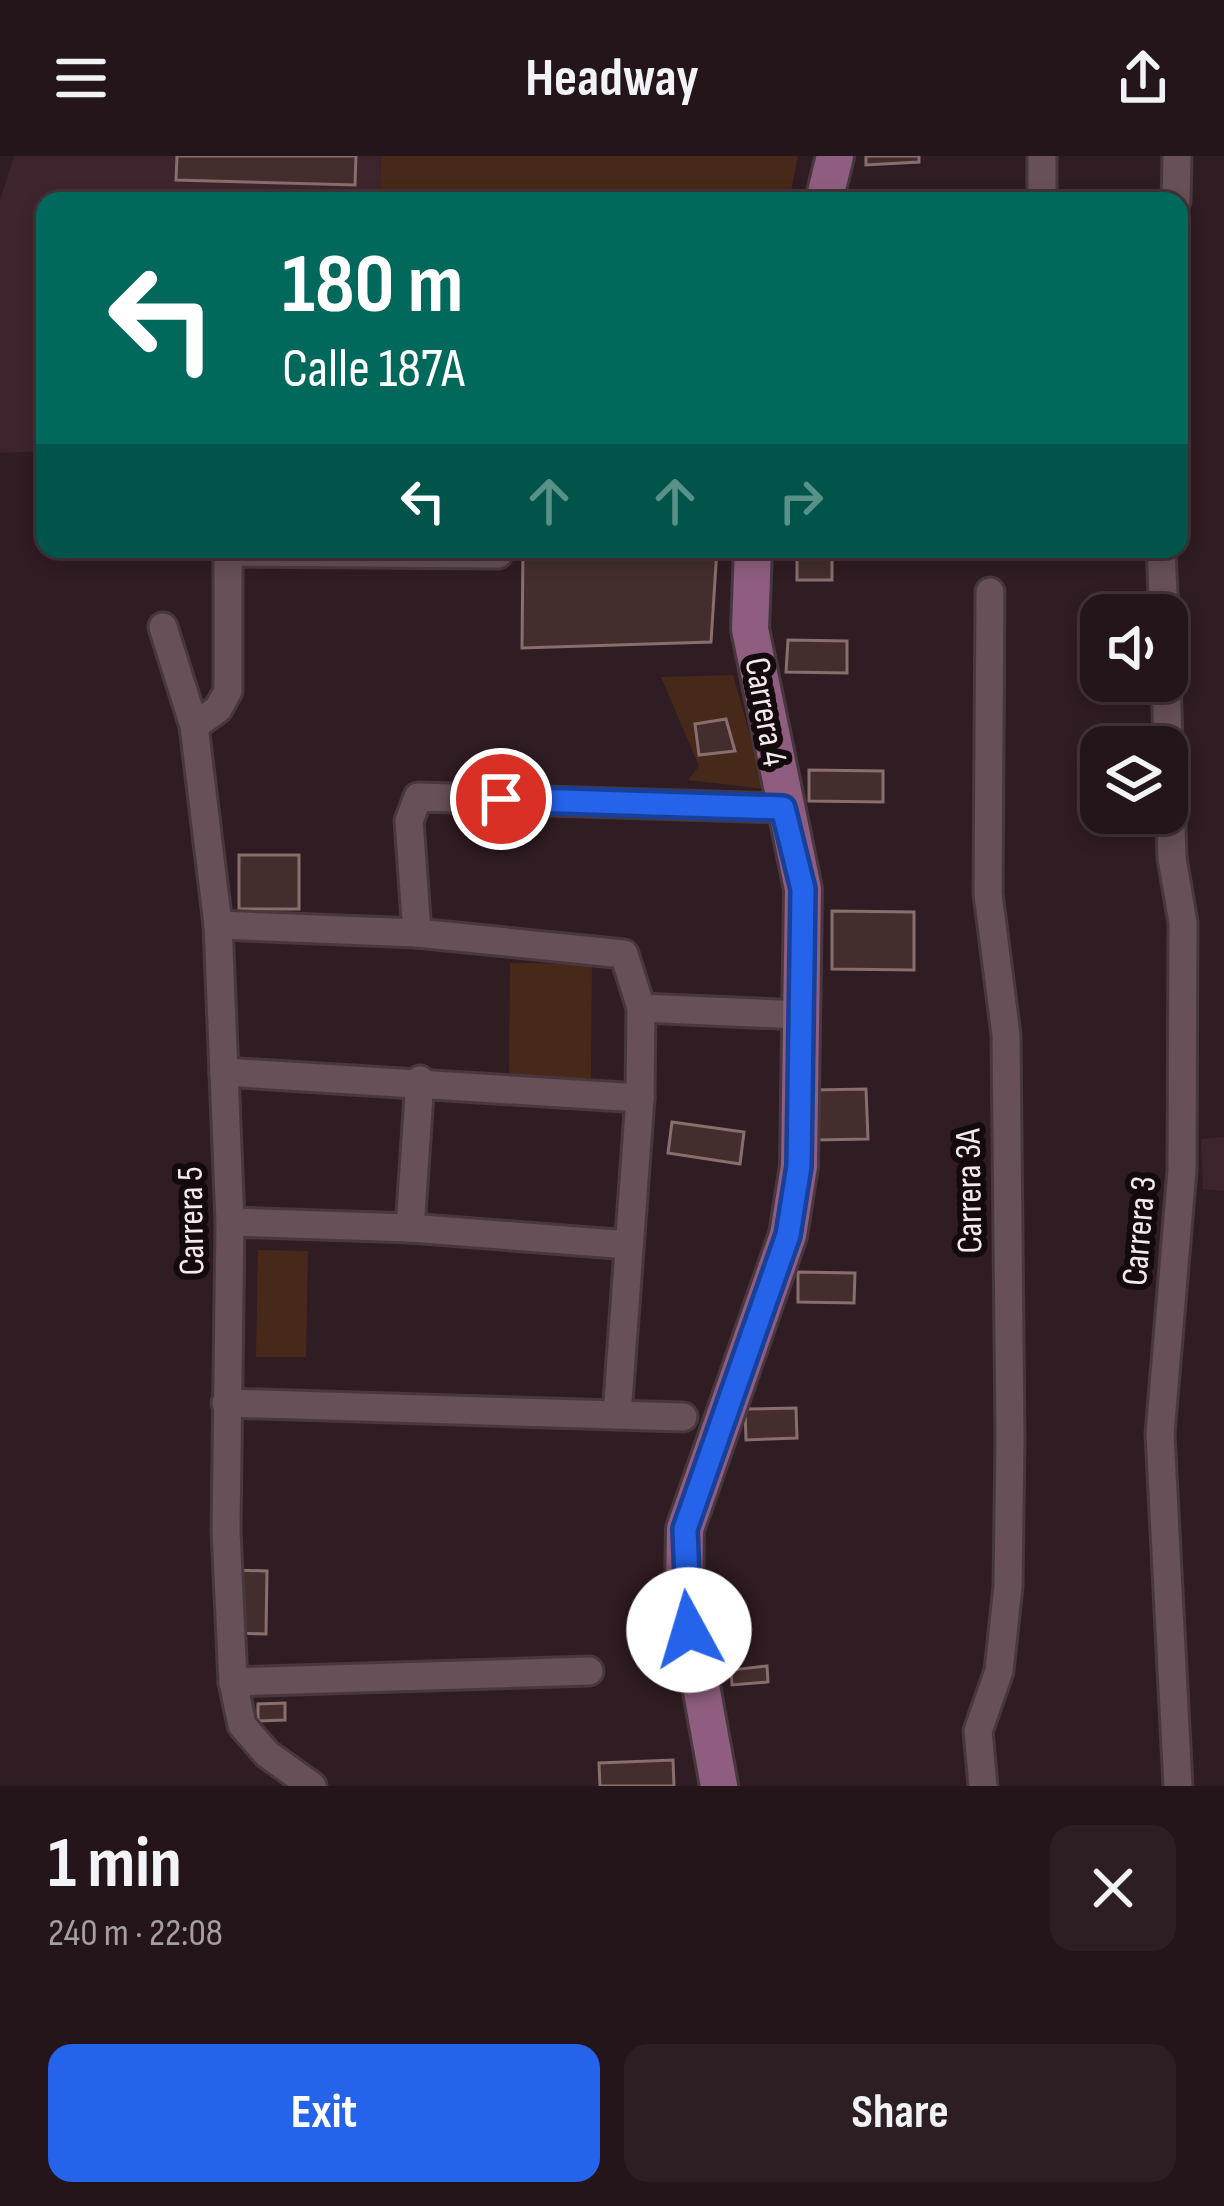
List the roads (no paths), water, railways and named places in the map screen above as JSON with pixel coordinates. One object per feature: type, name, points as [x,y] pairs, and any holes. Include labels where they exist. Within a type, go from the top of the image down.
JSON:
[{"type":"street","points":[[826,192],[835,156]]},
{"type":"street","points":[[1042,156],[1042,192]]},
{"type":"street","points":[[1176,192],[1178,156]]},
{"type":"street","points":[[194,726],[218,709],[229,692],[228,558]]},
{"type":"street","name":"Carrera 4","points":[[719,1786],[684,1592],[685,1529],[788,1235],[799,1166],[803,889],[750,628],[753,558]]},
{"type":"street","points":[[1161,558],[1163,594]]},
{"type":"street","name":"Carrera 3A","points":[[983,1786],[978,1731],[1000,1671],[1008,1586],[1010,1439],[1006,1035],[988,894],[990,592]]},
{"type":"street","name":"Carrera 5","points":[[163,627],[194,726],[218,926],[230,1222],[226,1403],[233,1682],[242,1725],[267,1754],[313,1786]]},
{"type":"street","name":"Carrera 3","points":[[1167,702],[1172,858],[1183,923],[1182,1148],[1160,1433],[1178,1786]]},
{"type":"street","points":[[417,933],[409,821],[418,796],[783,808]]},
{"type":"street","points":[[218,926],[417,933],[624,954],[641,1008],[640,1098],[617,1414]]},
{"type":"street","points":[[641,1008],[801,1015]]},
{"type":"street","points":[[224,1072],[420,1080],[640,1098]]},
{"type":"street","points":[[410,1228],[420,1080]]},
{"type":"street","points":[[230,1222],[410,1228],[629,1246]]},
{"type":"street","points":[[226,1403],[683,1417]]},
{"type":"street","points":[[233,1682],[589,1671]]}]
